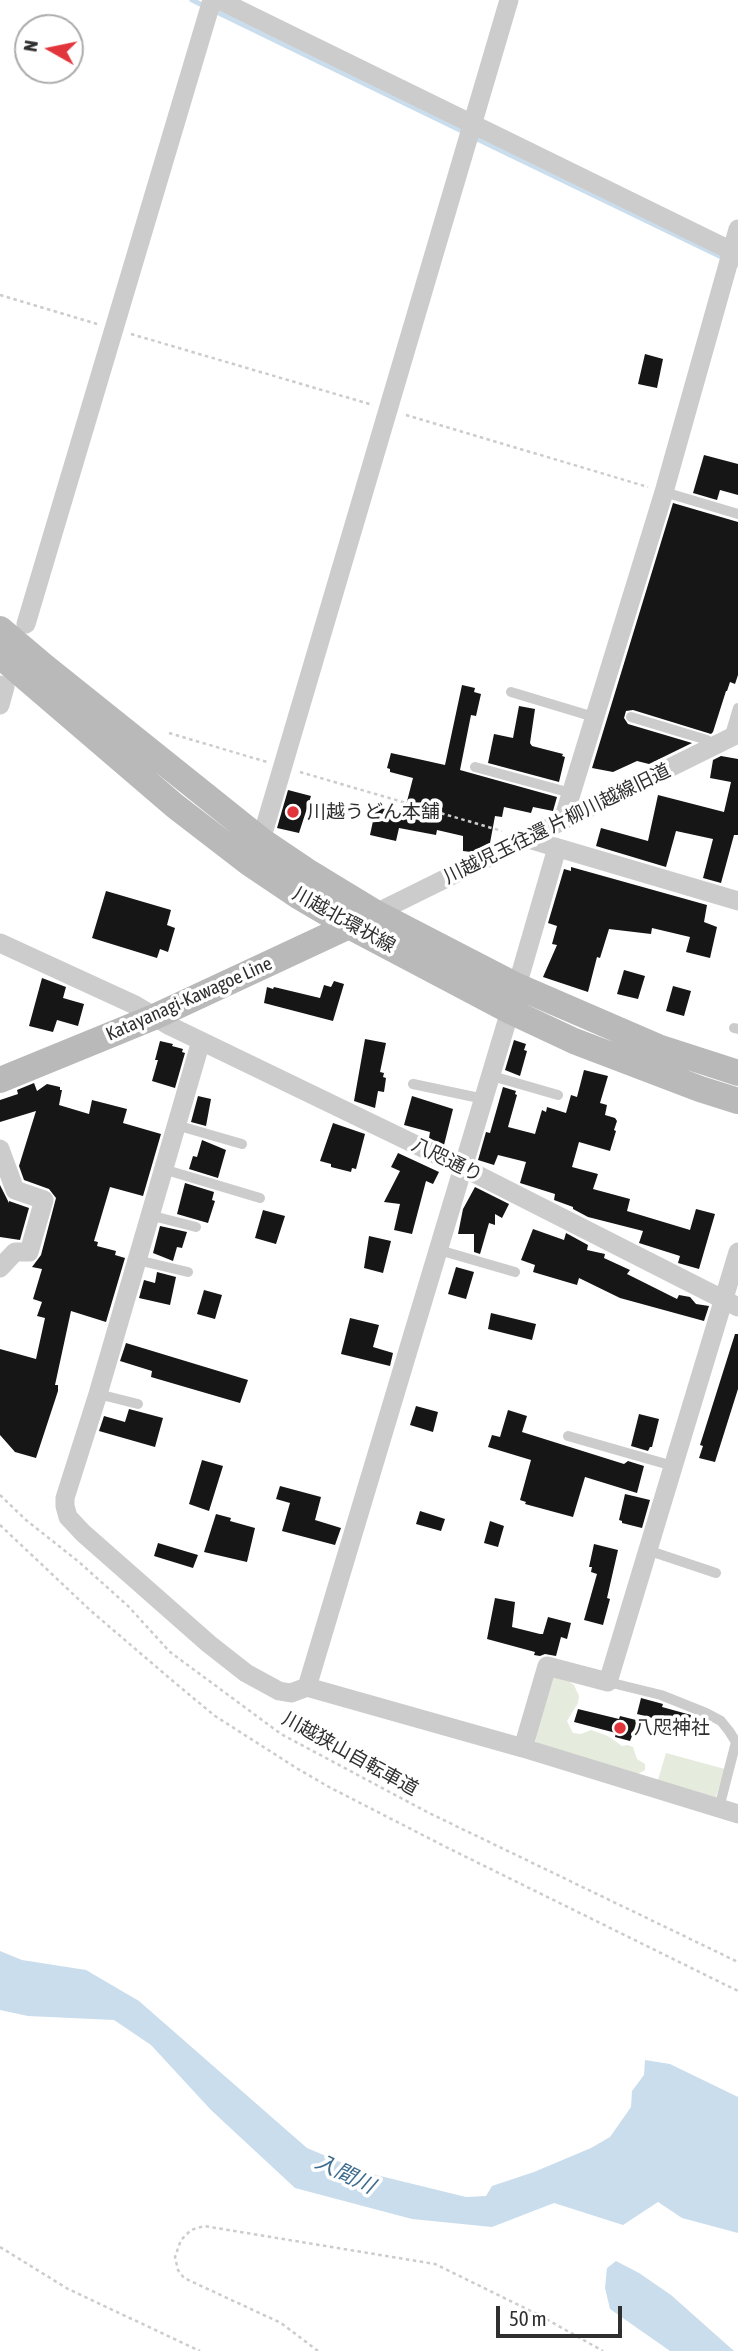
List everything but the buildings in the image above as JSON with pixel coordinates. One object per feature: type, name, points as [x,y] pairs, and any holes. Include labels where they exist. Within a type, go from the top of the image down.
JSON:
[{"type":"main road","name":"川越北環状線","points":[[13,626],[45,667],[261,840],[307,872],[513,998],[574,1041],[738,1101]]},
{"type":"main road","name":"川越北環状線","points":[[0,656],[196,822],[259,870],[349,926],[513,998],[738,1073]]},
{"type":"main road","name":"Katayanagi-Kawagoe Line","points":[[0,1080],[155,1017],[376,913]]},
{"type":"street","points":[[13,626],[114,329],[212,0]]},
{"type":"street","points":[[219,0],[735,252]]},
{"type":"street","points":[[261,840],[509,0]]},
{"type":"street","points":[[563,820],[664,492],[735,252],[738,229]]},
{"type":"street","points":[[0,685],[5,687],[0,705]]},
{"type":"street","name":"川越児玉往還 片柳川越線旧道","points":[[376,913],[727,740]]},
{"type":"street","points":[[528,839],[738,901]]},
{"type":"street","points":[[307,1687],[485,1100],[558,848]]},
{"type":"street","name":"八咫通り","points":[[0,943],[135,1005],[201,1041],[464,1168],[731,1303]]},
{"type":"street","points":[[201,1041],[65,1498],[68,1517],[91,1541],[209,1644],[246,1673],[279,1691],[292,1693],[307,1687],[523,1748],[738,1814]]},
{"type":"street","points":[[0,1149],[15,1191],[44,1199],[29,1252],[15,1252],[0,1268]]},
{"type":"street","points":[[523,1748],[547,1666],[608,1682],[673,1466],[731,1303],[738,1252]]},
{"type":"lane","points":[[664,492],[738,514]]},
{"type":"lane","points":[[511,692],[594,718]]},
{"type":"lane","points":[[631,718],[706,740],[727,740],[738,708]]},
{"type":"lane","points":[[475,767],[571,793]]},
{"type":"lane","points":[[492,1076],[558,1095]]},
{"type":"lane","points":[[413,1084],[485,1100]]},
{"type":"lane","points":[[176,1125],[242,1144]]},
{"type":"lane","points":[[163,1169],[260,1198]]},
{"type":"lane","points":[[149,1215],[196,1227]]},
{"type":"lane","points":[[439,1250],[515,1272]]},
{"type":"lane","points":[[137,1260],[188,1272]]},
{"type":"lane","points":[[98,1394],[138,1404]]},
{"type":"lane","points":[[568,1436],[673,1466]]},
{"type":"lane","points":[[647,1550],[716,1573]]},
{"type":"lane","points":[[608,1682],[661,1695],[721,1721],[736,1742],[719,1808]]},
{"type":"path","points":[[0,295],[664,492]]},
{"type":"path","points":[[169,733],[528,839]]},
{"type":"path","name":"川越狭山自転車道","points":[[0,1494],[26,1520],[128,1606],[170,1652],[281,1734],[429,1813],[738,1962]]},
{"type":"path","points":[[0,1525],[91,1611],[215,1716],[298,1769],[446,1847],[738,1991]]},
{"type":"path","points":[[318,2351],[281,2322],[184,2278],[178,2270],[175,2257],[181,2240],[191,2230],[204,2226],[435,2264],[539,2315],[603,2351]]},
{"type":"path","points":[[0,2248],[68,2290],[200,2351]]},
{"type":"green space","points":[[560,1675],[574,1685],[579,1696],[578,1703],[567,1721],[573,1733],[581,1734],[591,1730],[608,1736],[622,1746],[633,1747],[637,1759],[645,1764],[645,1770],[638,1774],[537,1743],[532,1737],[551,1677]]},
{"type":"green space","points":[[666,1753],[725,1769],[715,1800],[657,1783]]},
{"type":"water","name":"入間川","points":[[0,1951],[22,1960],[86,1970],[139,2001],[307,2148],[364,2172],[466,2197],[486,2196],[492,2186],[534,2172],[610,2137],[631,2107],[632,2091],[644,2075],[645,2060],[670,2064],[738,2097],[738,2233],[682,2218],[658,2202],[623,2225],[554,2203],[492,2227],[412,2219],[295,2188],[211,2110],[151,2045],[114,2020],[28,2016],[0,2010]]},
{"type":"water","points":[[616,2261],[671,2295],[734,2351],[670,2351],[610,2309],[605,2288],[607,2268]]},
{"type":"waterway","points":[[192,0],[464,132]]},
{"type":"waterway","points":[[473,137],[738,265]]},
{"type":"place","name":"川越うどん本舗","points":[[293,812]]},
{"type":"place","name":"八咫神社","points":[[620,1728]]}]
